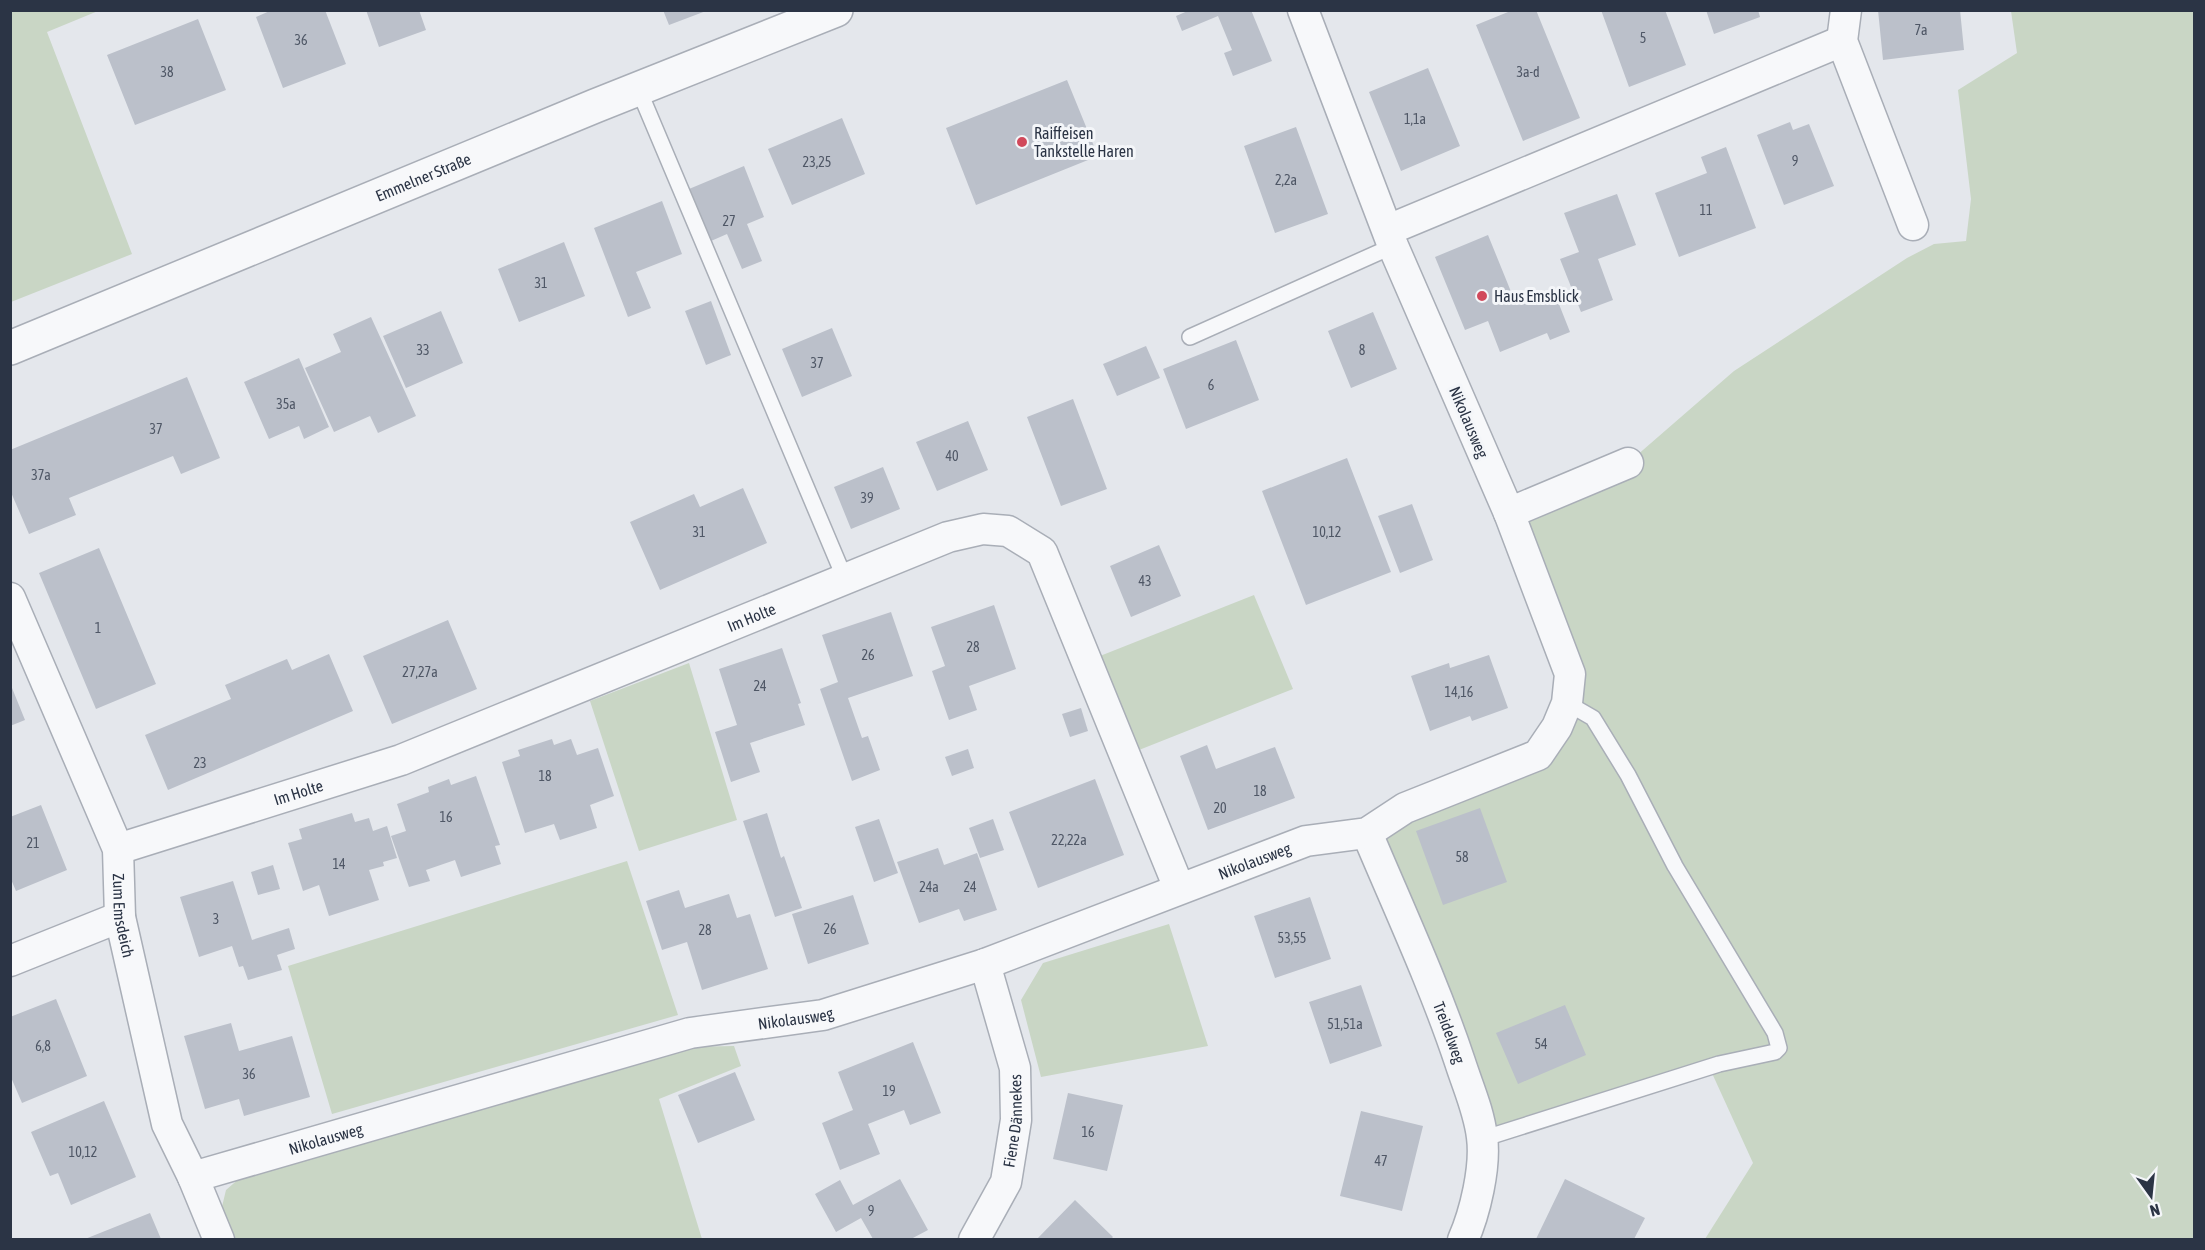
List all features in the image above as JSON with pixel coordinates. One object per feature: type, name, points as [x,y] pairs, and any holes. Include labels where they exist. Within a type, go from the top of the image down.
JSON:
[{"type":"street","name":"Emmelner Straße","points":[[10,348],[638,88],[836,10]]},
{"type":"street","name":"Nikolausweg","points":[[194,1177],[690,1032],[823,1015],[985,964],[1306,841],[1367,833],[1405,808],[1538,755],[1557,727],[1567,703],[1570,675],[1509,513],[1390,238],[1304,10]]},
{"type":"street","points":[[1846,10],[1842,41],[1913,225]]},
{"type":"street","points":[[1390,238],[1842,41]]},
{"type":"street","points":[[1509,513],[1628,463]]},
{"type":"street","name":"Im Holte","points":[[118,849],[401,760],[948,537],[983,529],[1008,531],[1042,552],[1179,888]]},
{"type":"street","name":"Zum Emsdeich","points":[[10,598],[118,849],[120,917],[166,1124],[194,1177],[219,1239]]},
{"type":"street","name":"Treidelweg","points":[[1367,833],[1450,1031],[1478,1117],[1482,1139],[1480,1174],[1470,1223],[1462,1239]]},
{"type":"street","points":[[10,961],[120,917]]},
{"type":"street","name":"Fiene Dännekes","points":[[974,1239],[1006,1182],[1016,1120],[1015,1068],[985,964]]},
{"type":"lane","points":[[638,88],[845,579]]},
{"type":"lane","points":[[1190,337],[1390,238]]},
{"type":"lane","points":[[1482,1139],[1719,1064],[1774,1052],[1779,1048],[1775,1033],[1675,866],[1593,718],[1567,703]]},
{"type":"green space","points":[[11,10],[98,11],[47,32],[132,254],[11,302]]},
{"type":"green space","points":[[2011,11],[2194,11],[2194,1239],[1705,1239],[1753,1163],[1711,1071],[1482,1139],[1367,833],[1538,755],[1567,703],[1509,513],[1628,463],[1734,371],[1907,258],[1934,244],[1966,241],[1971,199],[1958,90],[2017,53]]},
{"type":"green space","points":[[1254,595],[1293,689],[1139,750],[1100,656]]},
{"type":"green space","points":[[689,663],[737,820],[639,851],[590,701]]},
{"type":"green space","points":[[627,861],[678,1015],[332,1114],[288,966]]},
{"type":"green space","points":[[1169,924],[1208,1046],[1041,1077],[1021,1000],[1043,963]]},
{"type":"green space","points":[[734,1046],[741,1066],[659,1099],[702,1239],[231,1239],[220,1215],[226,1190],[241,1177],[684,1047]]},
{"type":"building","points":[[272,10],[325,10],[346,64],[283,88],[256,17]]},
{"type":"building","points":[[366,10],[419,10],[426,30],[379,47]]},
{"type":"building","points":[[663,10],[706,10],[706,11],[669,25]]},
{"type":"building","points":[[1190,10],[1251,10],[1272,61],[1233,76],[1224,53],[1232,50],[1218,16],[1182,31],[1176,16]]},
{"type":"building","points":[[1513,10],[1536,10],[1580,118],[1523,141],[1476,25]]},
{"type":"building","points":[[1601,10],[1665,10],[1686,65],[1629,87]]},
{"type":"building","points":[[1706,10],[1758,10],[1760,17],[1714,34]]},
{"type":"building","points":[[1878,10],[1960,10],[1964,50],[1883,60]]},
{"type":"building","points":[[198,19],[226,90],[135,125],[107,55]]},
{"type":"building","points":[[1428,68],[1460,146],[1401,171],[1369,92]]},
{"type":"building","name":"Raiffeisen Tankstelle Haren","points":[[1067,80],[1098,156],[976,205],[946,128]]},
{"type":"building","points":[[842,118],[865,174],[792,205],[768,149]]},
{"type":"building","points":[[1790,122],[1793,130],[1809,124],[1834,186],[1784,205],[1757,135]]},
{"type":"building","points":[[1296,127],[1328,214],[1275,233],[1244,146]]},
{"type":"building","points":[[1726,147],[1756,228],[1679,257],[1655,193],[1707,173],[1701,157]]},
{"type":"building","points":[[744,166],[764,217],[747,224],[762,261],[742,269],[727,234],[711,241],[689,189]]},
{"type":"building","points":[[1617,194],[1636,245],[1598,259],[1613,300],[1581,312],[1560,259],[1579,252],[1564,213]]},
{"type":"building","points":[[662,201],[682,254],[636,272],[651,308],[628,317],[594,228]]},
{"type":"building","name":"Haus Emsblick","points":[[1488,235],[1516,304],[1553,289],[1570,332],[1550,340],[1547,333],[1500,352],[1488,321],[1465,330],[1435,257]]},
{"type":"building","points":[[564,242],[585,296],[519,322],[498,269]]},
{"type":"building","points":[[711,301],[731,355],[706,365],[685,311]]},
{"type":"building","points":[[441,311],[463,363],[406,388],[383,336]]},
{"type":"building","points":[[1373,312],[1397,369],[1351,388],[1328,331]]},
{"type":"building","points":[[371,317],[416,416],[378,433],[370,416],[334,432],[305,368],[341,352],[333,334]]},
{"type":"building","points":[[832,328],[852,376],[802,397],[782,349]]},
{"type":"building","points":[[1236,340],[1259,400],[1186,429],[1163,369]]},
{"type":"building","points":[[1146,346],[1160,378],[1117,396],[1103,364]]},
{"type":"building","points":[[299,358],[329,427],[304,439],[299,426],[269,439],[244,382]]},
{"type":"building","points":[[187,377],[220,458],[181,474],[173,456],[69,498],[76,515],[29,534],[10,490],[10,450]]},
{"type":"building","points":[[1073,399],[1107,489],[1061,506],[1027,417]]},
{"type":"building","points":[[968,421],[988,470],[937,491],[916,442]]},
{"type":"building","points":[[1347,458],[1391,572],[1306,605],[1262,491]]},
{"type":"building","points":[[883,467],[900,509],[851,529],[834,487]]},
{"type":"building","points":[[743,488],[767,543],[660,590],[630,522],[694,494],[700,507]]},
{"type":"building","points":[[1412,504],[1433,560],[1400,573],[1378,516]]},
{"type":"building","points":[[1159,545],[1181,596],[1131,617],[1110,566]]},
{"type":"building","points":[[99,548],[156,684],[96,709],[39,573]]},
{"type":"building","points":[[994,605],[1016,669],[969,686],[977,710],[949,720],[932,671],[945,666],[931,627]]},
{"type":"building","points":[[891,612],[913,676],[848,698],[862,738],[868,736],[880,770],[852,781],[820,689],[838,682],[822,635]]},
{"type":"building","points":[[448,620],[477,689],[392,724],[363,656]]},
{"type":"building","points":[[782,648],[801,703],[798,704],[805,725],[750,743],[760,772],[731,782],[715,732],[737,725],[719,669]]},
{"type":"building","points":[[329,654],[353,711],[168,790],[145,735],[231,699],[225,685],[287,659],[292,670]]},
{"type":"building","points":[[1489,655],[1508,708],[1472,721],[1470,716],[1430,731],[1411,676],[1449,663],[1450,668]]},
{"type":"building","points":[[10,683],[25,720],[10,726]]},
{"type":"building","points":[[1081,708],[1088,731],[1070,737],[1062,714]]},
{"type":"building","points":[[552,739],[554,745],[571,739],[577,755],[598,748],[614,796],[590,805],[597,828],[560,840],[554,824],[525,833],[502,762],[520,756],[518,750]]},
{"type":"building","points":[[1207,745],[1216,769],[1275,747],[1295,798],[1208,830],[1180,756]]},
{"type":"building","points":[[968,749],[974,768],[952,776],[945,757]]},
{"type":"building","points":[[476,776],[500,845],[495,846],[501,864],[461,877],[455,860],[426,870],[430,881],[409,887],[391,836],[406,831],[397,804],[429,792],[428,787],[449,779],[451,785]]},
{"type":"building","points":[[1095,779],[1124,855],[1038,888],[1009,812]]},
{"type":"building","points":[[41,805],[67,870],[16,891],[10,877],[10,817]]},
{"type":"building","points":[[1480,808],[1507,882],[1443,905],[1416,831]]},
{"type":"building","points":[[352,813],[355,822],[369,818],[373,831],[387,826],[397,858],[383,862],[384,866],[369,870],[379,900],[329,916],[319,885],[303,891],[288,843],[302,839],[299,829]]},
{"type":"building","points":[[767,813],[781,858],[784,856],[802,908],[775,917],[743,821]]},
{"type":"building","points":[[879,819],[898,873],[874,882],[855,827]]},
{"type":"building","points":[[993,819],[1004,850],[980,858],[969,828]]},
{"type":"building","points":[[938,848],[944,865],[977,853],[997,910],[964,921],[959,909],[919,923],[897,862]]},
{"type":"building","points":[[273,865],[280,889],[258,895],[251,872]]},
{"type":"building","points":[[233,881],[252,940],[289,928],[295,949],[277,955],[282,970],[248,980],[243,966],[239,967],[232,946],[199,957],[180,897]]},
{"type":"building","points":[[679,890],[685,908],[729,894],[737,918],[750,914],[768,969],[702,990],[687,942],[662,950],[646,901]]},
{"type":"building","points":[[853,895],[869,944],[808,964],[792,914]]},
{"type":"building","points":[[1310,897],[1331,959],[1275,978],[1254,916]]},
{"type":"building","points":[[1361,985],[1382,1046],[1330,1064],[1309,1002]]},
{"type":"building","points":[[56,999],[87,1076],[22,1103],[10,1075],[10,1017]]},
{"type":"building","points":[[1565,1005],[1586,1055],[1518,1084],[1496,1033]]},
{"type":"building","points":[[231,1023],[239,1051],[292,1036],[310,1097],[244,1116],[239,1099],[205,1109],[184,1036]]},
{"type":"building","points":[[913,1042],[941,1113],[910,1125],[904,1110],[868,1124],[880,1154],[840,1170],[822,1123],[853,1110],[838,1072]]},
{"type":"building","points":[[735,1072],[755,1120],[698,1143],[678,1095]]},
{"type":"building","points":[[1068,1093],[1123,1105],[1107,1171],[1053,1159]]},
{"type":"building","points":[[104,1101],[136,1177],[71,1205],[58,1173],[50,1176],[31,1132]]},
{"type":"building","points":[[1361,1111],[1423,1126],[1402,1211],[1340,1196]]},
{"type":"building","points":[[900,1179],[928,1230],[911,1239],[873,1239],[861,1218],[836,1232],[815,1194],[840,1180],[853,1205]]},
{"type":"building","points":[[1565,1179],[1645,1218],[1634,1239],[1536,1239]]},
{"type":"building","points":[[1075,1200],[1113,1237],[1111,1239],[1037,1239]]},
{"type":"building","points":[[150,1213],[161,1239],[85,1239]]},
{"type":"place","name":"Raiffeisen Tankstelle Haren","points":[[1022,142]]},
{"type":"place","name":"Haus Emsblick","points":[[1482,296]]}]
